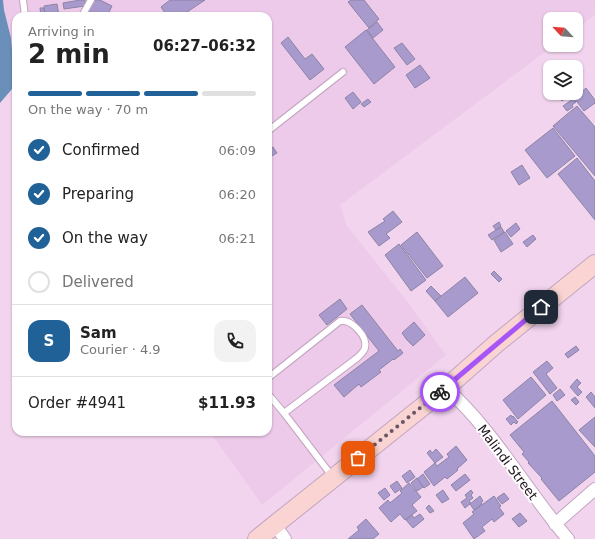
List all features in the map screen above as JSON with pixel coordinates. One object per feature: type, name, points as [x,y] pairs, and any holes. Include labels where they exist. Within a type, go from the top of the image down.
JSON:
[{"type":"street","points":[[257,539],[280,532],[334,478],[590,270]]},
{"type":"street","name":"Malindi Street","points":[[446,388],[459,400],[485,430],[555,524],[568,539]]},
{"type":"street","points":[[555,524],[595,489]]},
{"type":"lane","points":[[23,0],[25,12]]},
{"type":"lane","points":[[84,12],[91,0]]},
{"type":"lane","points":[[272,128],[343,72]]},
{"type":"lane","points":[[272,375],[340,321],[343,320],[351,323],[361,333],[365,341],[365,348],[357,358],[284,413]]},
{"type":"lane","points":[[272,399],[334,478]]},
{"type":"shaded area","points":[[3,0],[595,0],[595,15],[583,24],[583,12],[543,12],[543,52],[545,52],[340,205],[347,226],[409,304],[446,355],[262,505],[213,436],[272,436],[272,12],[12,12],[12,50]]},
{"type":"water","points":[[0,0],[3,0],[11,38],[12,89],[0,103]]},
{"type":"building","points":[[85,0],[85,6],[64,9],[63,3]]},
{"type":"building","points":[[93,0],[100,0],[112,6],[109,12],[88,12]]},
{"type":"building","points":[[170,0],[205,0],[187,12],[164,12],[161,7]]},
{"type":"building","points":[[351,0],[364,0],[379,19],[369,28],[348,2]]},
{"type":"building","points":[[57,4],[58,12],[45,12],[44,6]]},
{"type":"building","points":[[40,8],[44,8],[45,12],[40,12]]},
{"type":"building","points":[[377,22],[383,30],[373,38],[367,30]]},
{"type":"building","points":[[366,30],[395,67],[374,84],[345,47]]},
{"type":"building","points":[[288,37],[305,59],[312,54],[324,69],[310,80],[281,43]]},
{"type":"building","points":[[402,43],[415,59],[407,65],[394,48]]},
{"type":"building","points":[[420,65],[430,78],[415,88],[406,75]]},
{"type":"building","points":[[586,88],[595,100],[595,103],[584,111],[576,100],[583,100],[583,90]]},
{"type":"building","points":[[353,92],[361,102],[353,109],[345,98]]},
{"type":"building","points":[[368,99],[371,102],[364,107],[361,104]]},
{"type":"building","points":[[572,100],[576,102],[572,105],[573,107],[567,111],[563,106]]},
{"type":"building","points":[[577,106],[595,127],[595,176],[553,126]]},
{"type":"building","points":[[553,128],[575,156],[547,178],[525,150]]},
{"type":"building","points":[[272,148],[277,153],[272,156]]},
{"type":"building","points":[[577,158],[595,181],[595,220],[558,174]]},
{"type":"building","points":[[522,165],[530,178],[519,185],[511,172]]},
{"type":"building","points":[[393,211],[402,222],[386,234],[390,238],[379,246],[368,232],[385,221],[383,219]]},
{"type":"building","points":[[499,222],[501,226],[496,230],[493,226]]},
{"type":"building","points":[[516,223],[520,229],[511,237],[506,231]]},
{"type":"building","points":[[501,227],[504,232],[492,240],[488,235]]},
{"type":"building","points":[[417,232],[443,266],[427,278],[401,245]]},
{"type":"building","points":[[505,232],[513,244],[501,252],[494,240]]},
{"type":"building","points":[[533,235],[536,239],[527,247],[523,242]]},
{"type":"building","points":[[399,244],[426,280],[411,291],[385,255]]},
{"type":"building","points":[[494,271],[502,279],[499,282],[491,274]]},
{"type":"building","points":[[465,277],[478,293],[448,317],[435,301]]},
{"type":"building","points":[[431,286],[441,296],[435,301],[426,291]]},
{"type":"building","points":[[340,299],[347,309],[327,325],[319,315]]},
{"type":"building","points":[[362,305],[398,351],[400,349],[403,353],[379,370],[381,372],[361,387],[359,384],[344,397],[334,385],[379,351],[350,314]]},
{"type":"building","points":[[414,322],[425,335],[413,346],[402,333]]},
{"type":"building","points":[[576,346],[579,350],[568,358],[565,354]]},
{"type":"building","points":[[547,361],[553,368],[546,374],[557,388],[550,394],[533,372]]},
{"type":"building","points":[[531,377],[546,395],[518,419],[503,400]]},
{"type":"building","points":[[577,379],[581,383],[577,387],[582,392],[578,396],[570,387]]},
{"type":"building","points":[[560,389],[565,395],[557,401],[553,395]]},
{"type":"building","points":[[591,392],[595,397],[595,408],[586,397]]},
{"type":"building","points":[[575,397],[579,402],[576,405],[571,400]]},
{"type":"building","points":[[552,401],[595,456],[595,472],[559,501],[541,479],[542,478],[528,463],[529,462],[522,454],[524,452],[510,435]]},
{"type":"building","points":[[511,415],[518,422],[516,424],[514,422],[511,425],[506,419]]},
{"type":"building","points":[[595,417],[595,447],[579,430]]},
{"type":"building","points":[[456,446],[467,460],[447,479],[445,477],[434,486],[424,472],[435,463],[437,466],[449,457],[447,454]]},
{"type":"building","points":[[436,449],[443,457],[435,463],[427,453],[430,450],[432,453]]},
{"type":"building","points":[[410,470],[415,477],[407,483],[402,476]]},
{"type":"building","points":[[423,474],[430,484],[424,488],[417,479]]},
{"type":"building","points":[[465,474],[470,480],[456,491],[451,485]]},
{"type":"building","points":[[417,478],[423,487],[417,491],[411,483]]},
{"type":"building","points":[[397,481],[402,488],[395,493],[390,486]]},
{"type":"building","points":[[409,483],[421,497],[412,505],[417,511],[405,520],[400,514],[391,522],[379,508],[388,500],[390,503],[402,493],[400,491]]},
{"type":"building","points":[[385,488],[390,495],[384,500],[378,493]]},
{"type":"building","points":[[443,490],[449,499],[442,503],[436,495]]},
{"type":"building","points":[[471,490],[473,493],[471,495],[473,498],[469,501],[471,503],[465,508],[461,502],[467,498],[465,495]]},
{"type":"building","points":[[504,493],[509,499],[502,504],[497,498]]},
{"type":"building","points":[[480,496],[483,501],[481,502],[482,504],[474,510],[470,504]]},
{"type":"building","points":[[494,496],[501,506],[499,507],[504,514],[494,522],[492,519],[482,527],[485,531],[474,539],[463,523],[474,514],[472,512]]},
{"type":"building","points":[[429,505],[434,511],[430,513],[426,508]]},
{"type":"building","points":[[520,513],[527,521],[519,527],[512,519]]},
{"type":"building","points":[[420,514],[424,519],[413,528],[406,520],[412,515],[414,518]]},
{"type":"building","points":[[366,519],[379,534],[373,539],[348,539],[359,530],[357,527]]},
{"type":"way so far","points":[[358,458],[440,392]]},
{"type":"route","points":[[440,392],[541,307]]}]
